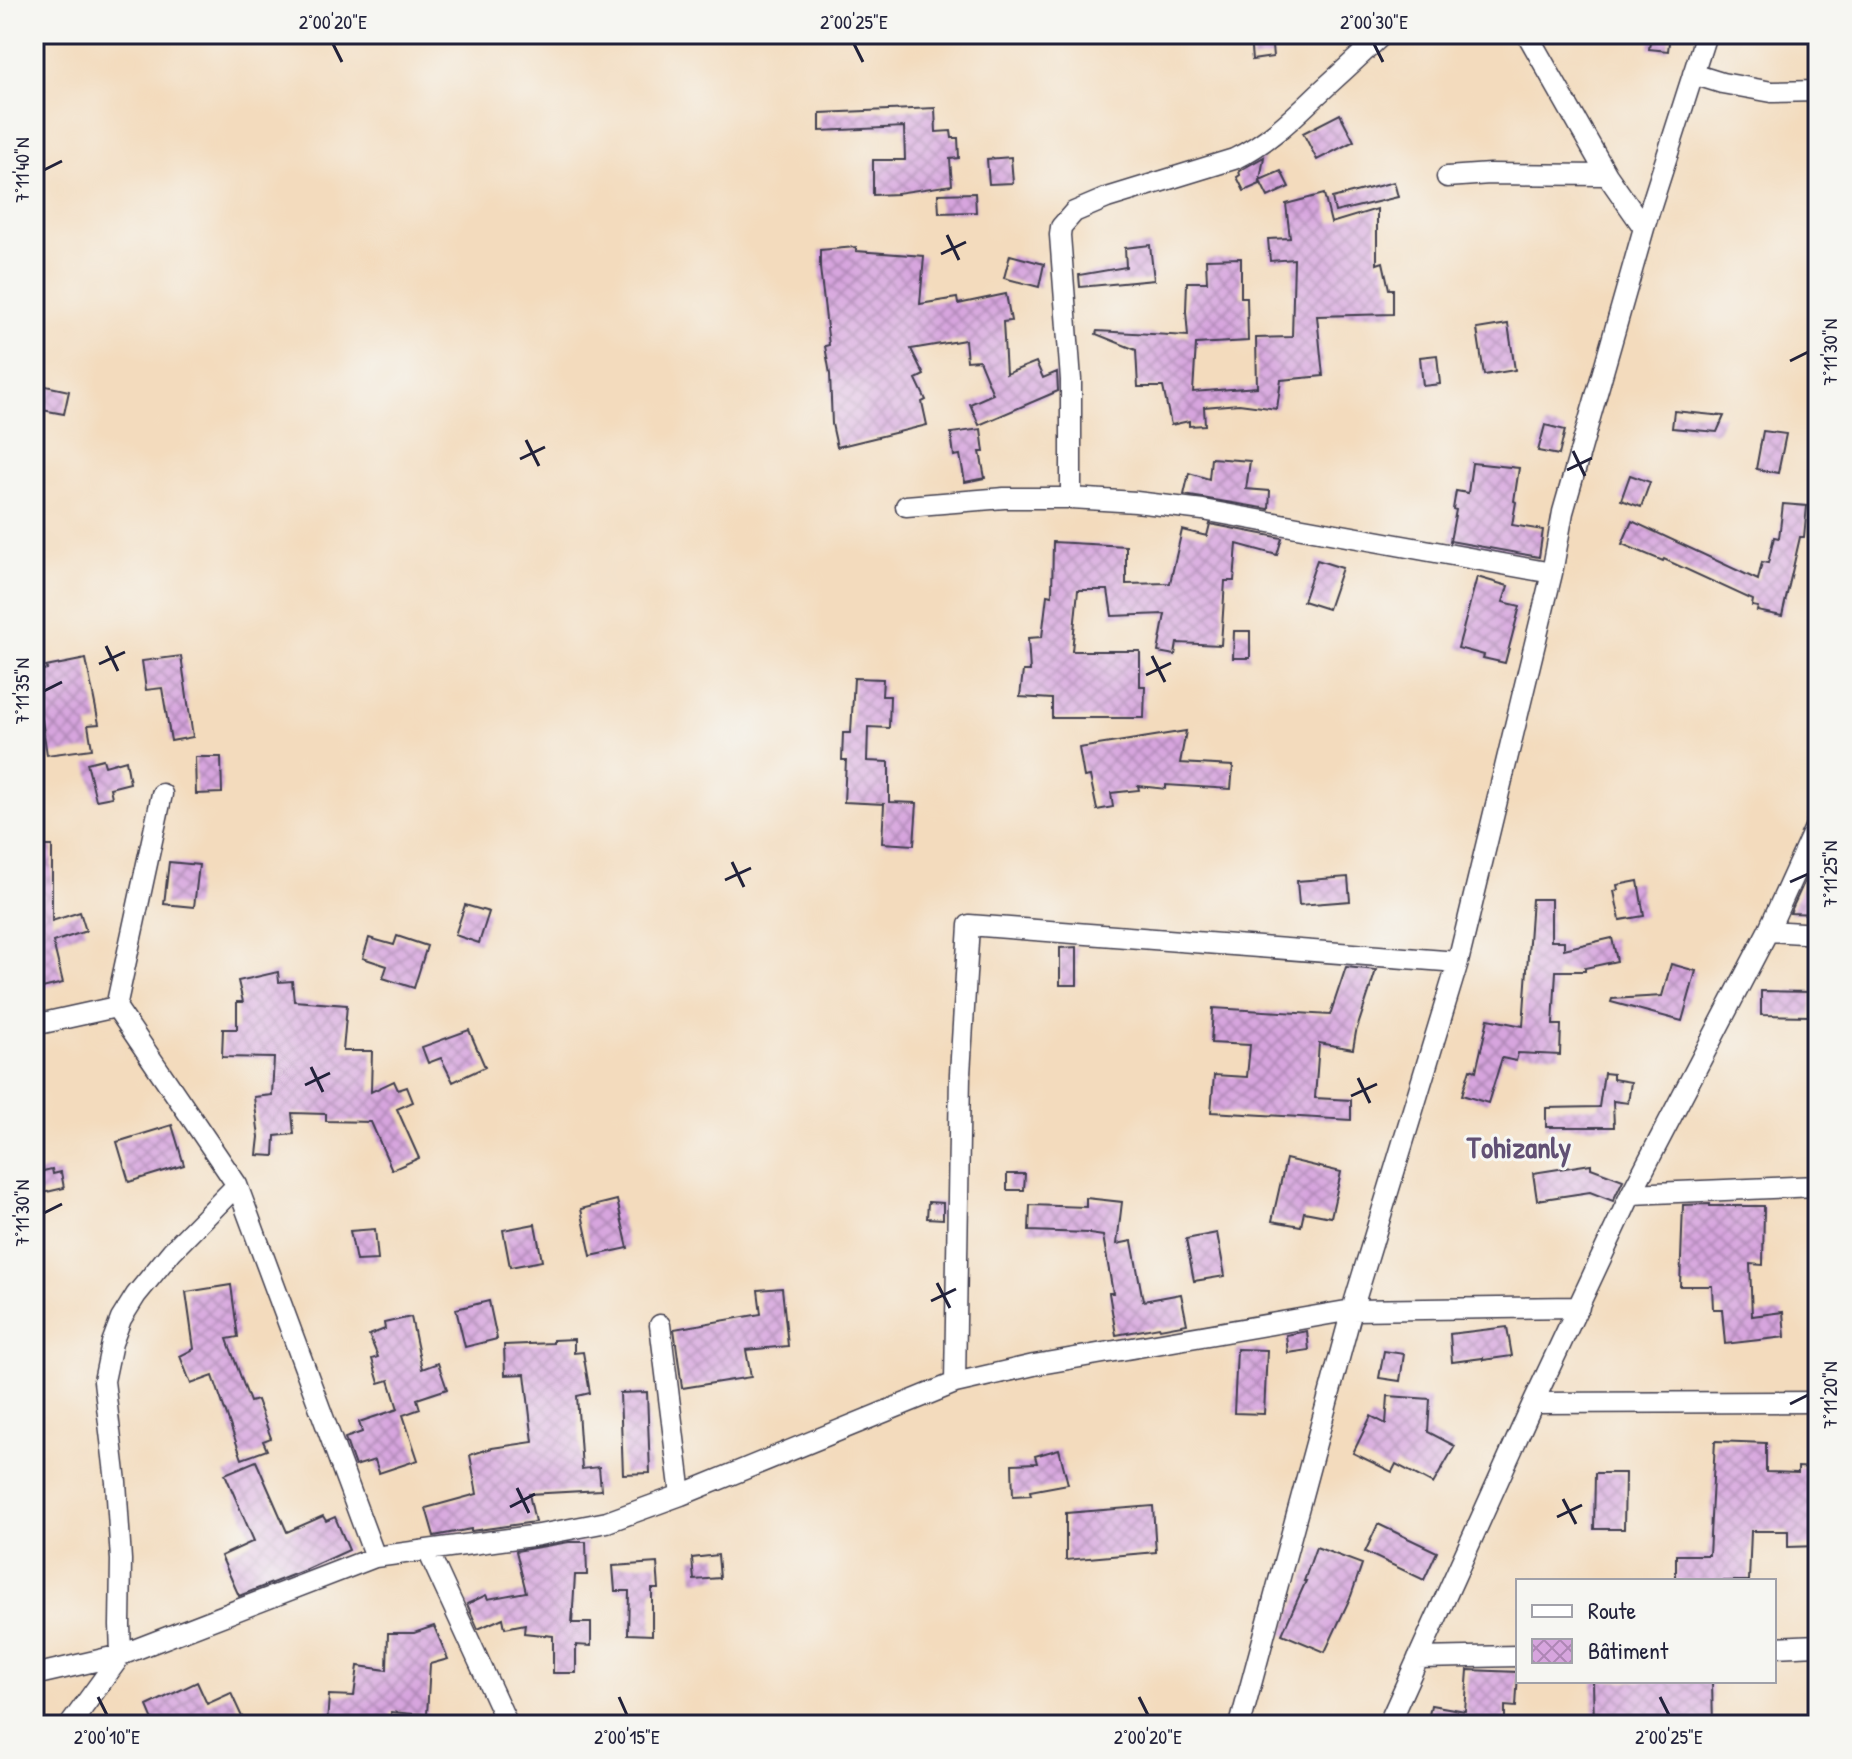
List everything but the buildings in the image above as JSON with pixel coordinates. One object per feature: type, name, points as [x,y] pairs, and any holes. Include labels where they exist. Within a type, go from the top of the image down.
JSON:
[{"type":"street","points":[[1071,498],[1071,380],[1061,227],[1074,212],[1107,198],[1251,151],[1290,121],[1383,34]]},
{"type":"street","points":[[1527,34],[1607,175],[1644,228]]},
{"type":"street","points":[[1240,1725],[1352,1310],[1458,962],[1552,573],[1563,512],[1644,228],[1706,34]]},
{"type":"street","points":[[1693,74],[1772,92],[1818,91]]},
{"type":"street","points":[[1447,177],[1490,174],[1607,175]]},
{"type":"street","points":[[906,506],[1004,498],[1136,502],[1203,510],[1552,573]]},
{"type":"street","points":[[162,794],[116,1007],[237,1185],[375,1557]]},
{"type":"street","points":[[1388,1725],[1631,1194],[1768,931],[1818,821]]},
{"type":"street","points":[[955,1383],[960,1074],[969,925],[1458,962]]},
{"type":"street","points":[[1768,931],[1818,934]]},
{"type":"street","points":[[34,1025],[116,1007]]},
{"type":"street","points":[[70,1725],[121,1655],[121,1560],[104,1381],[112,1343],[121,1319],[136,1295],[172,1251],[237,1185]]},
{"type":"street","points":[[1631,1194],[1818,1186]]},
{"type":"street","points":[[34,1675],[121,1655],[375,1557],[539,1535],[607,1522],[955,1383],[1049,1363],[1352,1310],[1579,1307]]},
{"type":"street","points":[[660,1325],[681,1495]]},
{"type":"street","points":[[1533,1403],[1818,1402]]},
{"type":"street","points":[[428,1551],[508,1725]]},
{"type":"street","points":[[1776,1647],[1818,1645]]},
{"type":"street","points":[[1418,1658],[1516,1656]]},
{"type":"district","name":"Tohizanly","points":[[1519,1147]]}]
